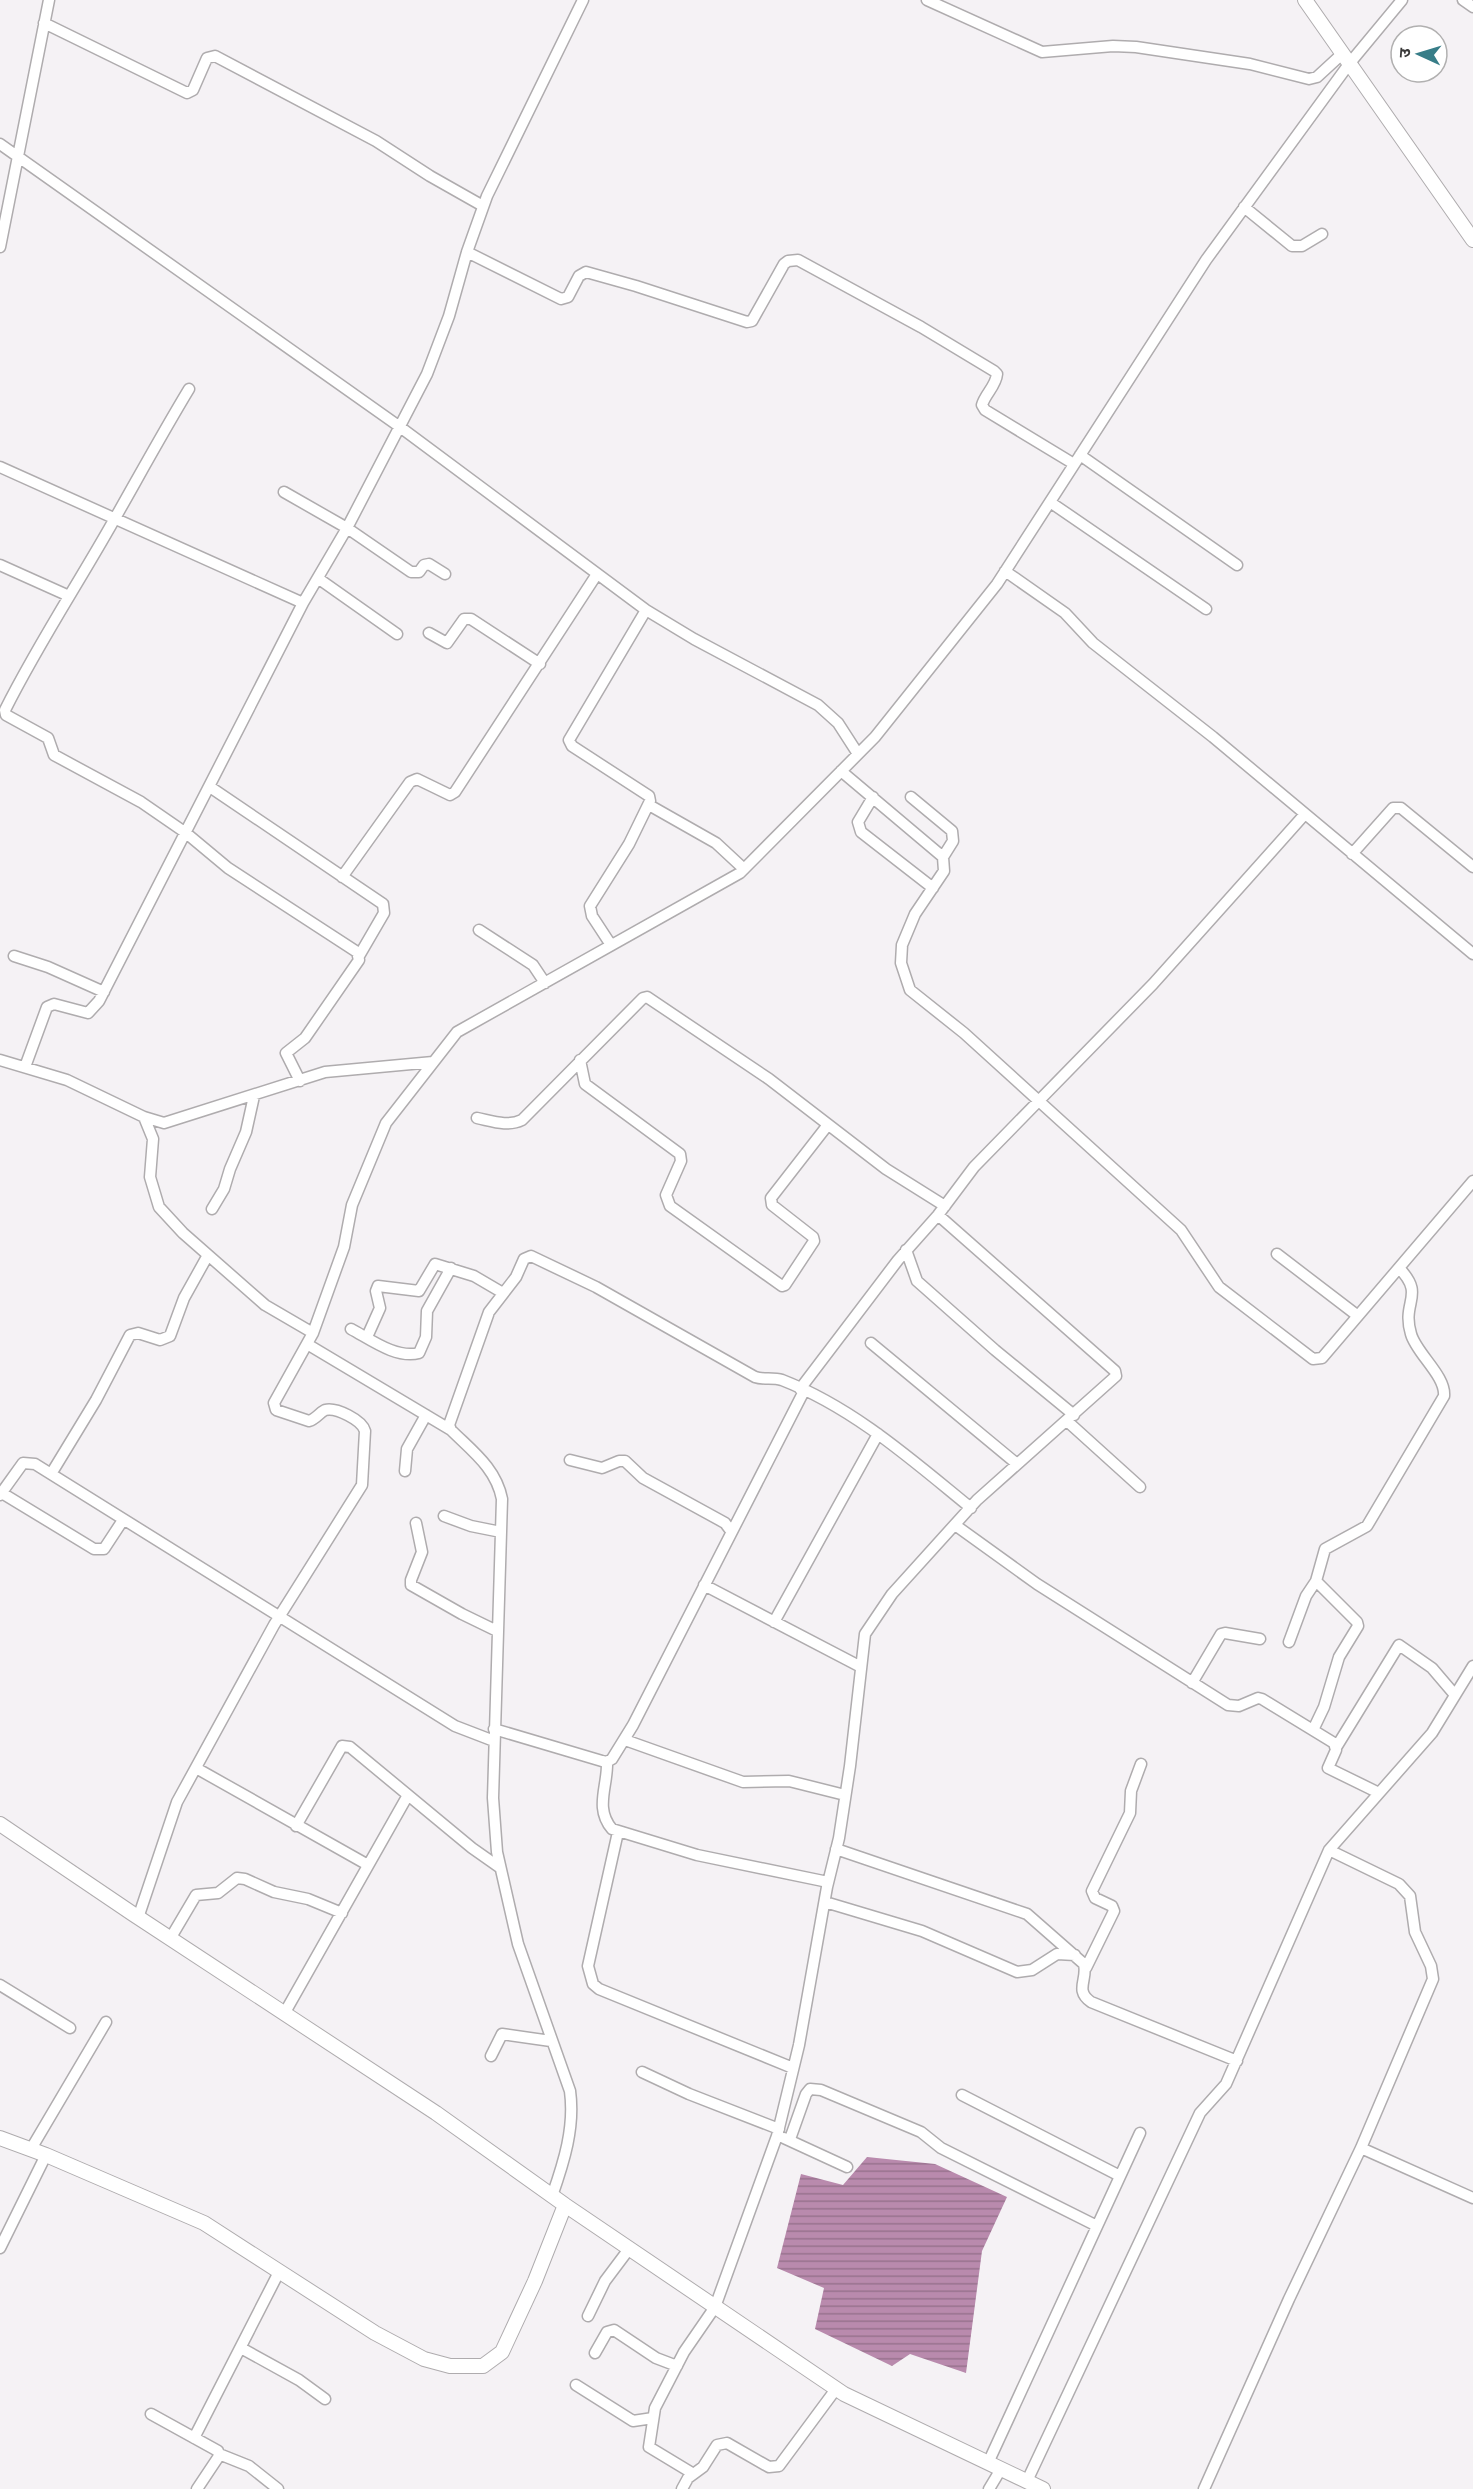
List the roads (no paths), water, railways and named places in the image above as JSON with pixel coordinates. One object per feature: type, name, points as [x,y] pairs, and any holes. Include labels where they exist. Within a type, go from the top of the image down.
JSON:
[{"type":"street","points":[[0,247],[3,209],[49,0]]},
{"type":"street","points":[[24,1067],[47,1007],[54,1004],[88,1013],[104,992],[303,603],[319,579],[400,427],[434,355],[449,316],[483,206],[512,142],[583,0]]},
{"type":"street","points":[[927,0],[1041,52],[1113,46],[1136,47],[1250,64],[1309,79],[1317,77],[1346,59]]},
{"type":"street","points":[[1305,0],[1473,240]]},
{"type":"street","points":[[138,1918],[177,1802],[279,1617],[364,1480],[365,1431],[363,1424],[357,1419],[330,1410],[322,1412],[309,1421],[274,1407],[274,1403],[313,1333],[344,1247],[352,1205],[386,1123],[457,1032],[744,869],[875,737],[1005,571],[1206,260],[1346,59],[1402,0]]},
{"type":"street","points":[[1463,0],[1473,7]]},
{"type":"street","points":[[44,23],[187,93],[193,90],[207,58],[215,56],[376,141],[430,176],[483,206]]},
{"type":"street","points":[[0,144],[400,427],[646,610],[694,639],[818,705],[838,723],[858,754]]},
{"type":"street","points":[[1244,207],[1292,246],[1302,246],[1322,234]]},
{"type":"street","points":[[467,252],[561,298],[568,297],[579,276],[586,272],[747,322],[752,321],[784,264],[798,260],[921,327],[994,371],[997,374],[996,381],[983,401],[985,410],[1077,460],[1237,565]]},
{"type":"street","points":[[189,389],[30,660],[5,710],[6,715],[48,738],[54,755],[127,794],[186,833],[228,868],[359,956]]},
{"type":"street","points":[[0,468],[303,603]]},
{"type":"street","points":[[284,492],[347,528],[411,572],[418,572],[424,565],[429,564],[445,574]]},
{"type":"street","points":[[1050,502],[1206,609]]},
{"type":"street","points":[[0,565],[69,596]]},
{"type":"street","points":[[1005,571],[1065,613],[1093,643],[1159,693],[1473,954]]},
{"type":"street","points":[[342,877],[410,782],[417,779],[450,795],[455,792],[597,574]]},
{"type":"street","points":[[319,579],[397,634]]},
{"type":"street","points":[[611,945],[592,916],[590,906],[629,844],[649,805],[649,796],[572,746],[569,740],[646,610]]},
{"type":"street","points":[[429,633],[447,643],[451,641],[464,619],[471,619],[540,664]]},
{"type":"street","points":[[841,771],[943,857]]},
{"type":"street","points":[[210,788],[378,900],[384,909],[359,960],[305,1038],[286,1053],[300,1081]]},
{"type":"street","points":[[911,797],[952,831],[953,841],[943,857],[944,871],[915,914],[902,945],[901,963],[910,990],[964,1033],[1181,1230],[1219,1287],[1313,1359],[1322,1358],[1473,1181]]},
{"type":"street","points":[[873,798],[858,822],[861,832],[933,888]]},
{"type":"street","points":[[649,805],[716,843],[744,869]]},
{"type":"street","points":[[1352,854],[1396,807],[1401,808],[1473,867]]},
{"type":"street","points":[[494,1729],[607,1762],[612,1759],[625,1740],[802,1390],[906,1250],[982,1158],[1153,984],[1305,814]]},
{"type":"street","points":[[479,930],[533,965],[545,982]]},
{"type":"street","points":[[14,956],[48,967],[104,992]]},
{"type":"street","points":[[477,1118],[504,1124],[522,1120],[643,998],[647,997],[769,1079],[827,1126],[941,1210],[1115,1371],[1116,1376],[971,1508],[892,1594],[869,1625],[863,1642],[845,1795],[836,1849],[794,2068],[778,2132],[715,2307],[677,2366],[653,2418],[649,2447],[692,2473]]},
{"type":"street","points":[[0,1060],[67,1080],[158,1123],[171,1123],[325,1072],[433,1062]]},
{"type":"street","points":[[580,1060],[585,1084],[680,1154],[681,1161],[666,1195],[670,1206],[782,1286],[802,1261],[814,1241],[813,1237],[772,1204],[771,1198],[827,1126]]},
{"type":"street","points":[[212,1209],[224,1189],[246,1132],[254,1096]]},
{"type":"street","points":[[144,1117],[153,1139],[150,1177],[155,1202],[183,1233],[265,1305],[313,1333]]},
{"type":"street","points":[[906,1250],[917,1281],[1070,1418],[1140,1487]]},
{"type":"street","points":[[1277,1254],[1358,1316]]},
{"type":"street","points":[[51,1474],[96,1400],[130,1335],[138,1333],[160,1340],[170,1336],[183,1298],[208,1255]]},
{"type":"street","points":[[451,1430],[450,1420],[489,1312],[516,1277],[524,1259],[531,1256],[596,1287],[755,1377],[780,1380],[832,1404],[878,1434],[971,1508]]},
{"type":"street","points":[[367,1338],[380,1308],[376,1291],[378,1286],[416,1292],[423,1288],[435,1264],[474,1276],[503,1293]]},
{"type":"street","points":[[351,1329],[399,1352],[419,1353],[426,1337],[427,1311],[452,1268]]},
{"type":"street","points":[[1289,1642],[1306,1596],[1316,1581],[1325,1549],[1367,1526],[1444,1396],[1442,1384],[1410,1333],[1408,1308],[1413,1287],[1399,1268]]},
{"type":"street","points":[[871,1343],[1017,1464]]},
{"type":"street","points":[[307,1344],[451,1430],[492,1470],[499,1484],[502,1499],[494,1729],[494,1798],[499,1867],[518,1944],[570,2091],[572,2112],[566,2154],[552,2196]]},
{"type":"street","points":[[405,1471],[407,1449],[426,1415]]},
{"type":"street","points":[[774,1622],[878,1434]]},
{"type":"street","points":[[570,1460],[602,1468],[625,1461],[643,1479],[725,1522],[731,1531]]},
{"type":"street","points":[[123,1520],[104,1549],[94,1549],[1,1494],[23,1463],[35,1464],[455,1726],[494,1741]]},
{"type":"street","points":[[444,1516],[471,1526],[501,1532]]},
{"type":"street","points":[[416,1523],[422,1552],[411,1585],[497,1631]]},
{"type":"street","points":[[955,1525],[1037,1584],[1192,1683],[1234,1706],[1258,1698],[1262,1699],[1337,1746]]},
{"type":"street","points":[[1313,1730],[1324,1707],[1339,1657],[1358,1626],[1358,1622],[1316,1581]]},
{"type":"street","points":[[704,1585],[861,1667]]},
{"type":"street","points":[[1192,1683],[1221,1634],[1260,1639]]},
{"type":"street","points":[[1379,1793],[1328,1768],[1337,1746],[1399,1645],[1432,1668],[1455,1695]]},
{"type":"street","points":[[1026,2481],[1200,2113],[1227,2084],[1329,1850],[1432,1733],[1473,1666]]},
{"type":"street","points":[[625,1740],[743,1782],[789,1781],[845,1795]]},
{"type":"street","points":[[296,1826],[342,1746],[345,1745],[472,1848],[499,1867]]},
{"type":"street","points":[[607,1762],[602,1804],[607,1823],[618,1832],[697,1855],[828,1882]]},
{"type":"street","points":[[1141,1764],[1131,1791],[1130,1813],[1092,1891],[1095,1898],[1112,1906],[1114,1911],[1086,1968],[1081,1991],[1084,1997],[1091,2002],[1237,2061]]},
{"type":"street","points":[[196,1768],[368,1865]]},
{"type":"street","points":[[284,2014],[408,1795]]},
{"type":"street","points":[[0,1824],[138,1918],[436,2113],[565,2205],[836,2389],[1043,2489]]},
{"type":"street","points":[[618,1832],[588,1966],[593,1984],[600,1989],[794,2068]]},
{"type":"street","points":[[836,1849],[1027,1914],[1075,1955],[1086,1968]]},
{"type":"street","points":[[1204,2489],[1289,2299],[1361,2148],[1432,1979],[1433,1972],[1417,1938],[1412,1904],[1405,1890],[1399,1884],[1329,1850]]},
{"type":"street","points":[[170,1939],[196,1895],[218,1893],[241,1877],[269,1891],[308,1899],[342,1913]]},
{"type":"street","points":[[825,1902],[922,1930],[1017,1972],[1032,1970],[1057,1954],[1075,1955]]},
{"type":"street","points":[[0,1985],[70,2028]]},
{"type":"street","points":[[31,2149],[106,2022]]},
{"type":"street","points":[[490,2056],[502,2034],[551,2041]]},
{"type":"street","points":[[642,2072],[682,2092],[778,2132],[847,2167]]},
{"type":"street","points":[[790,2139],[806,2094],[810,2089],[821,2090],[921,2132],[941,2148],[1097,2226]]},
{"type":"street","points":[[962,2096],[1120,2176]]},
{"type":"street","points":[[987,2463],[1140,2133]]},
{"type":"street","points":[[0,2138],[46,2155],[204,2223],[375,2333],[424,2359],[450,2366],[483,2366],[502,2352],[565,2205]]},
{"type":"street","points":[[1361,2148],[1473,2198]]},
{"type":"street","points":[[0,2248],[46,2155]]},
{"type":"street","points":[[588,2316],[605,2281],[629,2249]]},
{"type":"street","points":[[194,2438],[279,2272]]},
{"type":"street","points":[[595,2353],[607,2332],[614,2330],[656,2358],[677,2366]]},
{"type":"street","points":[[241,2348],[300,2380],[325,2399]]},
{"type":"street","points":[[576,2385],[633,2421],[653,2418]]},
{"type":"street","points":[[682,2489],[692,2473],[700,2470],[717,2445],[722,2443],[727,2443],[769,2467],[779,2466],[836,2389]]},
{"type":"street","points":[[151,2414],[219,2454],[249,2466],[278,2489]]},
{"type":"street","points":[[197,2489],[219,2454]]},
{"type":"street","points":[[989,2489],[1001,2469]]}]
